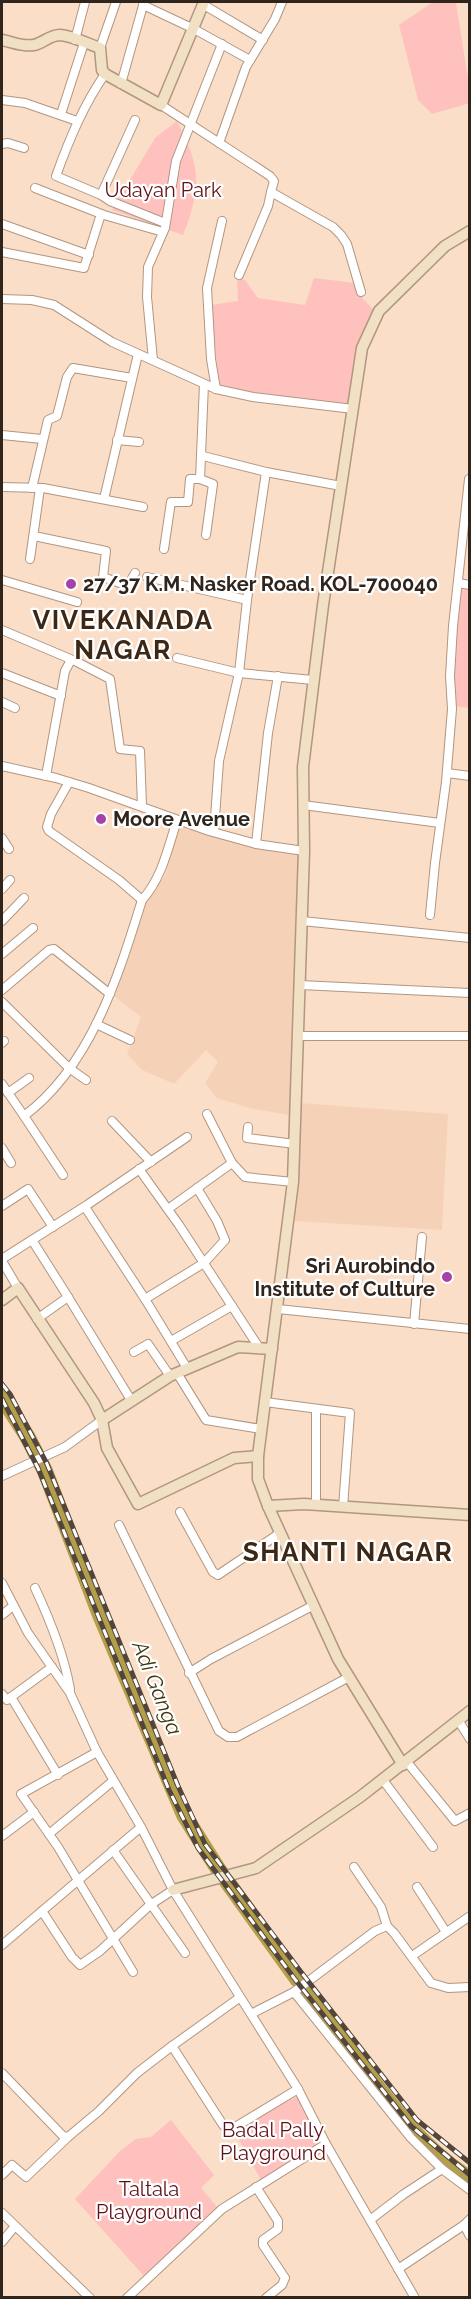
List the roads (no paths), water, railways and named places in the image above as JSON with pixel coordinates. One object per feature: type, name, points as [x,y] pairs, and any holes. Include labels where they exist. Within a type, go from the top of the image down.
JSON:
[{"type":"street","points":[[61,114],[79,41],[85,2]]},
{"type":"street","points":[[116,2],[100,48],[102,70],[105,74],[191,123],[270,176],[274,182],[268,206],[239,275]]},
{"type":"street","points":[[219,142],[250,60],[276,19],[282,2]]},
{"type":"street","points":[[122,84],[144,3],[250,60]]},
{"type":"street","points":[[161,105],[204,3],[262,40]]},
{"type":"street","points":[[2,40],[21,46],[43,42],[53,36],[61,35],[100,48]]},
{"type":"street","points":[[153,360],[147,297],[148,267],[164,227],[176,161],[222,44]]},
{"type":"street","points":[[105,74],[77,121],[56,176],[101,195],[164,227]]},
{"type":"street","points":[[2,100],[61,114],[77,121]]},
{"type":"street","points":[[101,195],[135,120]]},
{"type":"street","points":[[2,144],[8,143],[24,148]]},
{"type":"street","points":[[34,188],[101,214],[164,227]]},
{"type":"street","points":[[271,192],[333,226],[347,244],[361,292]]},
{"type":"street","points":[[2,252],[84,268],[101,214]]},
{"type":"street","points":[[216,388],[207,288],[222,221]]},
{"type":"street","points":[[2,224],[89,255]]},
{"type":"street","points":[[470,231],[445,246],[379,311],[362,348],[303,767],[304,850],[293,1182],[258,1456],[258,1479],[268,1506],[349,1677],[405,1764],[455,1821],[470,1813]]},
{"type":"street","points":[[2,299],[32,300],[54,305],[71,314],[92,331],[216,388],[253,397],[353,409]]},
{"type":"street","points":[[104,499],[138,354]]},
{"type":"street","points":[[30,558],[34,537],[36,488],[42,439],[48,420],[57,416],[67,377],[73,368],[78,367],[132,378]]},
{"type":"street","points":[[200,479],[203,456],[204,384]]},
{"type":"street","points":[[2,435],[42,439]]},
{"type":"street","points":[[117,440],[139,442]]},
{"type":"street","points":[[203,456],[266,472],[341,486]]},
{"type":"street","points":[[214,832],[219,761],[239,673],[246,600],[266,472]]},
{"type":"street","points":[[164,549],[171,502],[188,502],[190,479],[200,479],[213,484],[206,534]]},
{"type":"street","points":[[430,915],[447,773],[452,709],[450,676],[458,583],[467,519],[469,479]]},
{"type":"street","points":[[2,487],[36,488],[142,507]]},
{"type":"street","points":[[34,537],[106,551],[103,577],[128,586],[135,573]]},
{"type":"street","points":[[147,577],[246,600]]},
{"type":"street","points":[[2,580],[77,602]]},
{"type":"street","points":[[458,583],[470,585]]},
{"type":"street","points":[[2,630],[110,679],[120,749],[140,750],[142,806]]},
{"type":"street","points":[[177,658],[239,673],[314,680]]},
{"type":"street","points":[[46,776],[65,671],[71,660]]},
{"type":"street","points":[[2,673],[61,696]]},
{"type":"street","points":[[256,844],[268,733],[278,676]]},
{"type":"street","points":[[2,702],[15,708]]},
{"type":"street","points":[[2,766],[69,782],[177,820],[256,844],[304,850]]},
{"type":"street","points":[[447,773],[470,776]]},
{"type":"street","points":[[69,782],[47,823],[49,831],[119,880],[142,900]]},
{"type":"street","points":[[303,805],[440,823]]},
{"type":"street","points":[[24,1116],[50,1094],[96,1024],[110,994],[142,900],[152,889],[162,868],[177,820]]},
{"type":"street","points":[[2,838],[9,849]]},
{"type":"street","points":[[2,889],[10,880]]},
{"type":"street","points":[[2,921],[24,898]]},
{"type":"street","points":[[302,921],[470,938]]},
{"type":"street","points":[[2,954],[33,928]]},
{"type":"street","points":[[2,990],[49,950],[54,949],[60,951],[110,994]]},
{"type":"street","points":[[300,985],[470,993]]},
{"type":"street","points":[[2,1002],[69,1068],[86,1080]]},
{"type":"street","points":[[96,1024],[130,1040]]},
{"type":"street","points":[[299,1036],[470,1036]]},
{"type":"street","points":[[8,1094],[29,1078]]},
{"type":"street","points":[[2,1084],[63,1175]]},
{"type":"street","points":[[207,1114],[232,1163],[245,1177],[293,1182]]},
{"type":"street","points":[[112,1121],[151,1161]]},
{"type":"street","points":[[248,1127],[247,1138],[295,1144]]},
{"type":"street","points":[[187,1137],[85,1207],[2,1260],[37,1318],[94,1403],[102,1420],[107,1448],[138,1504],[234,1458],[258,1456]]},
{"type":"street","points":[[2,1148],[11,1163]]},
{"type":"street","points":[[168,1209],[232,1163]]},
{"type":"street","points":[[139,1169],[260,1349]]},
{"type":"street","points":[[145,1299],[204,1263],[225,1240],[217,1221],[197,1188]]},
{"type":"street","points":[[2,1206],[28,1189],[53,1227]]},
{"type":"street","points":[[85,1207],[171,1341],[178,1372]]},
{"type":"street","points":[[414,1324],[422,1237]]},
{"type":"street","points":[[32,1240],[131,1400]]},
{"type":"street","points":[[2,1300],[18,1288]]},
{"type":"street","points":[[37,1318],[68,1297]]},
{"type":"street","points":[[171,1341],[232,1306]]},
{"type":"street","points":[[278,1309],[470,1329]]},
{"type":"street","points":[[134,1352],[148,1344],[178,1372],[206,1420],[261,1429]]},
{"type":"street","points":[[2,1476],[30,1461],[65,1447],[131,1400],[178,1372],[237,1347],[272,1349]]},
{"type":"street","points":[[265,1402],[347,1411],[351,1415],[344,1507]]},
{"type":"street","points":[[316,1409],[316,1504]]},
{"type":"street","points":[[268,1506],[316,1504],[470,1515]]},
{"type":"street","points":[[180,1512],[213,1572],[218,1575],[280,1533]]},
{"type":"street","points":[[119,1525],[189,1673],[219,1731],[228,1737],[237,1737],[349,1677]]},
{"type":"street","points":[[2,1583],[28,1633],[70,1693],[97,1752],[141,1827],[173,1890],[298,2089],[326,2144],[414,2298]]},
{"type":"street","points":[[35,1588],[52,1627],[67,1674],[70,1693]]},
{"type":"street","points":[[189,1673],[314,1605]]},
{"type":"street","points":[[2,1615],[13,1606]]},
{"type":"street","points":[[52,1667],[5,1699],[58,1775]]},
{"type":"street","points":[[42,1911],[78,1965],[100,1951],[150,1905],[173,1890],[256,1868],[405,1764],[470,1711]]},
{"type":"street","points":[[458,1720],[470,1739]]},
{"type":"street","points":[[97,1752],[21,1794],[78,1880],[133,1972]]},
{"type":"street","points":[[383,1780],[433,1847]]},
{"type":"street","points":[[49,1834],[113,1781]]},
{"type":"street","points":[[2,1836],[34,1812]]},
{"type":"street","points":[[2,1946],[141,1827]]},
{"type":"street","points":[[113,1850],[185,1953]]},
{"type":"street","points":[[354,1867],[381,1907],[387,1926],[431,1983],[448,1988],[469,1989]]},
{"type":"street","points":[[417,1887],[446,1932]]},
{"type":"street","points":[[412,1956],[470,1916]]},
{"type":"street","points":[[251,2014],[294,1992],[375,1931],[387,1926]]},
{"type":"street","points":[[294,1992],[411,2138],[442,2169],[470,2190]]},
{"type":"street","points":[[2,2175],[12,2165],[26,2177],[137,2073],[239,1998]]},
{"type":"street","points":[[172,2046],[228,2130],[298,2089]]},
{"type":"street","points":[[2,2073],[63,2136],[68,2137]]},
{"type":"street","points":[[127,2298],[222,2209],[326,2144]]},
{"type":"street","points":[[370,2220],[442,2169]]},
{"type":"street","points":[[256,2187],[278,2221],[278,2229],[263,2240],[262,2245],[285,2278],[282,2285],[266,2298]]},
{"type":"street","points":[[2,2213],[90,2298]]},
{"type":"street","points":[[398,2269],[467,2222],[470,2236]]},
{"type":"street","points":[[2,2242],[15,2226]]},
{"type":"waterway","name":"Adi Ganga","points":[[2,1397],[27,1436],[45,1471],[100,1615],[184,1815],[218,1869],[298,1980]]},
{"type":"waterway","name":"Adi Ganga","points":[[308,1992],[401,2117],[445,2161],[470,2179]]},
{"type":"railway","points":[[2,1384],[10,1394],[47,1464],[178,1786],[205,1844],[301,1972],[417,2120],[470,2163]]},
{"type":"railway","points":[[2,1399],[38,1468],[169,1790],[198,1848],[294,1978],[411,2126],[470,2175]]},
{"type":"place","name":"27/37 K.M. Nasker Road. KOL-700040","points":[[71,584]]},
{"type":"place","name":"Moore Avenue","points":[[101,819]]},
{"type":"place","name":"Sri Aurobindo Institute of Culture","points":[[447,1277]]},
{"type":"district","name":"VIVEKANADA NAGAR","points":[[123,635]]},
{"type":"district","name":"SHANTI NAGAR","points":[[348,1552]]},
{"type":"park label","name":"Udayan Park","points":[[163,190]]},
{"type":"park label","name":"Badal Pally Playground","points":[[273,2142]]},
{"type":"park label","name":"Taltala Playground","points":[[149,2200]]}]
